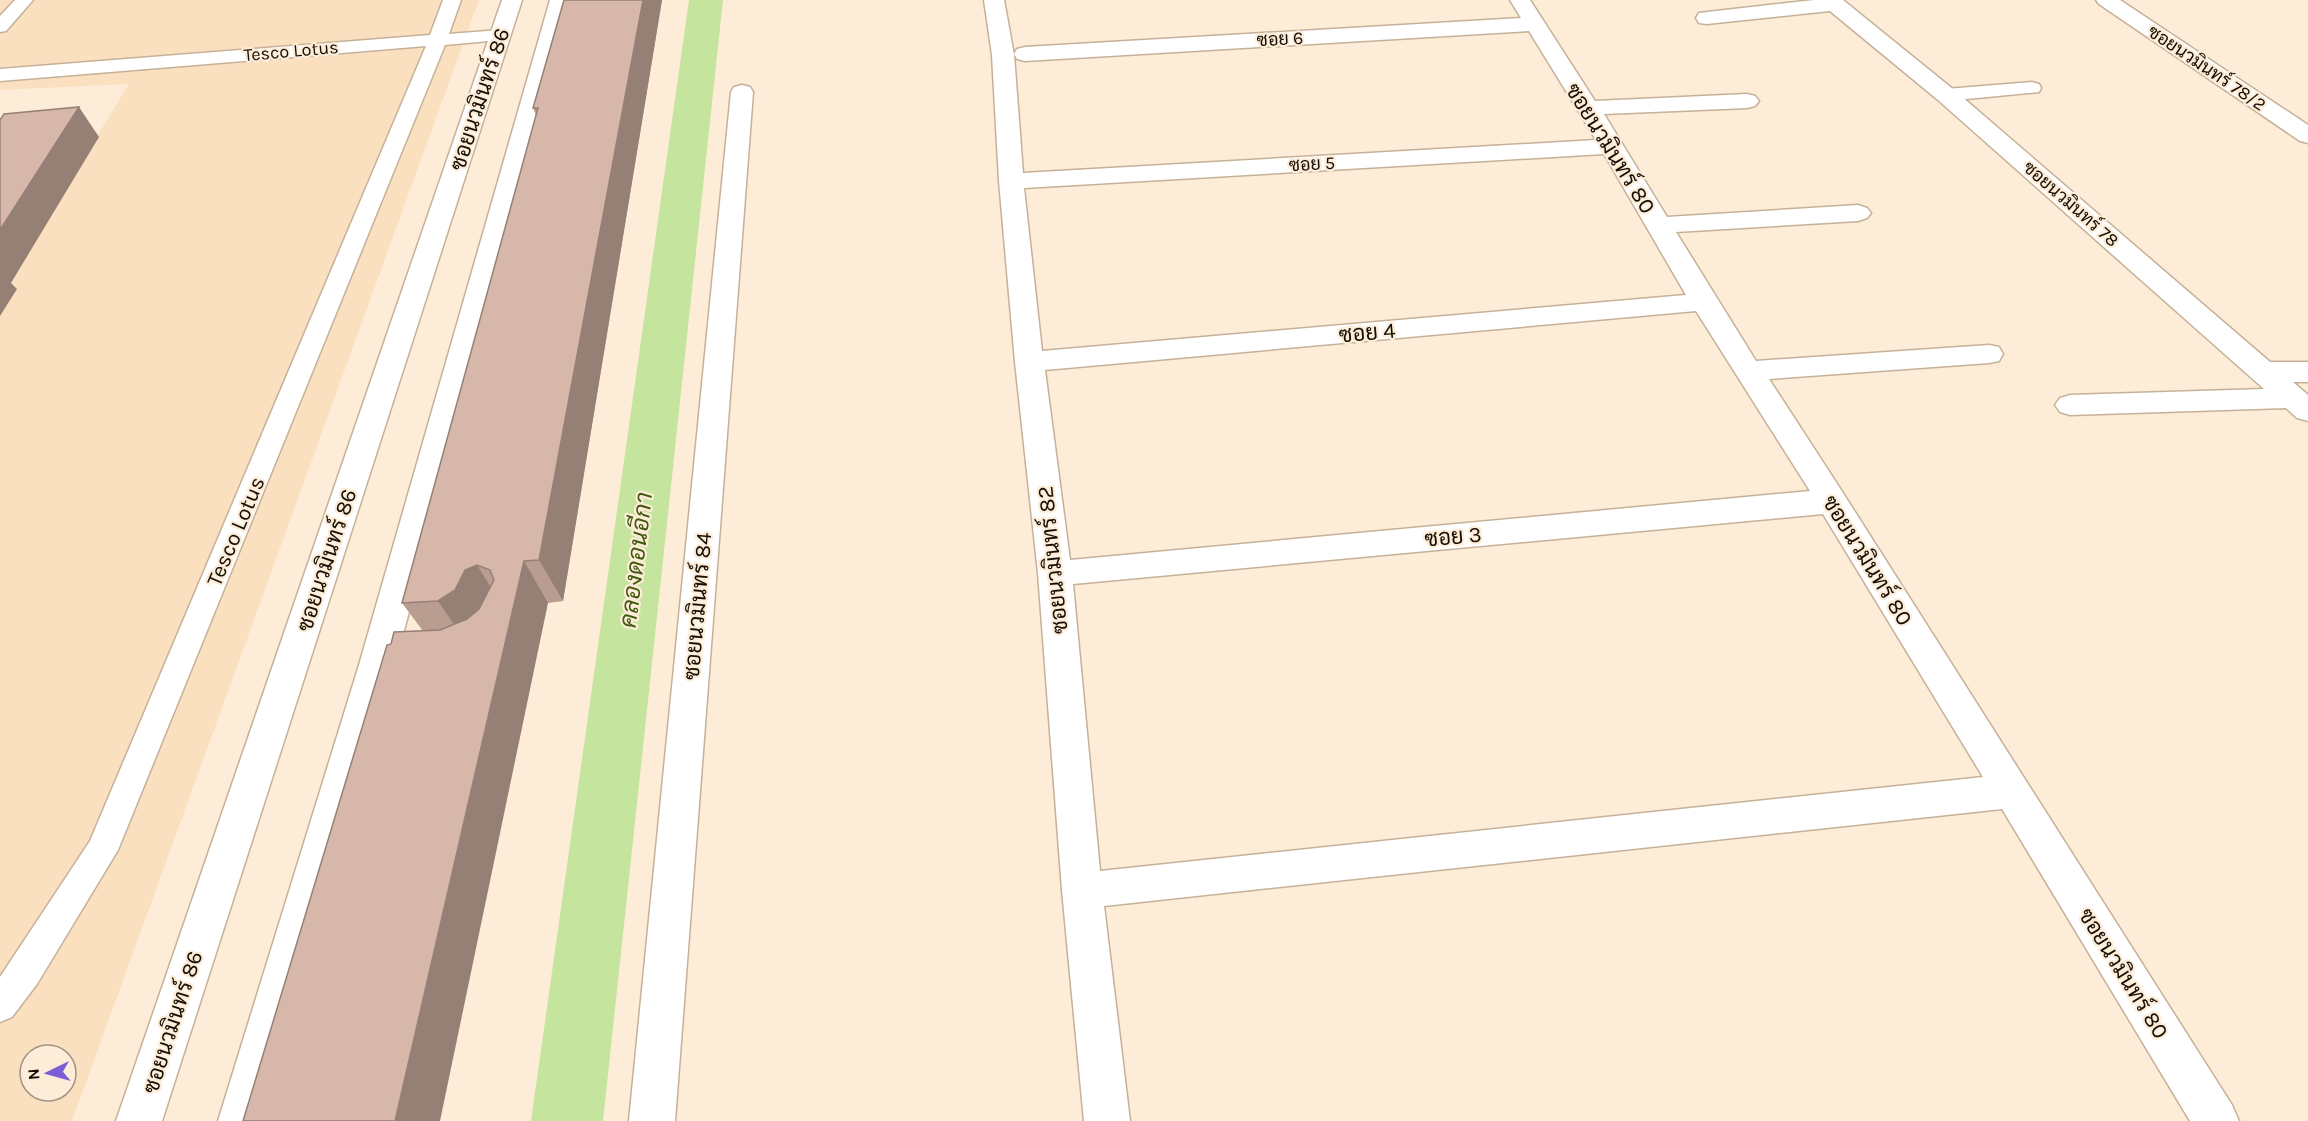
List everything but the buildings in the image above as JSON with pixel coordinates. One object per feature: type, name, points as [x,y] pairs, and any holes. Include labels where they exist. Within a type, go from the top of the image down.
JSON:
[{"type":"street","name":"ซอยนวมินทร์ 86","points":[[139,1121],[512,0]]},
{"type":"street","points":[[241,1121],[392,663],[560,0]]},
{"type":"street","name":"ซอยนวมินทร์ 82","points":[[994,0],[1003,55],[1011,181],[1029,362],[1055,573],[1082,890],[1107,1121]]},
{"type":"street","name":"ซอยนวมินทร์ 78/2","points":[[2106,0],[2308,136]]},
{"type":"street","points":[[1707,18],[1833,2]]},
{"type":"street","name":"ซอยนวมินทร์ 78","points":[[1833,2],[1946,95],[2301,405]]},
{"type":"street","name":"ซอย 6","points":[[1025,54],[1527,12]]},
{"type":"street","name":"ซอยนวมินทร์ 80","points":[[1527,12],[1612,147],[1704,302],[1832,501],[2216,1121]]},
{"type":"street","name":"ซอยนวมินทร์ 84","points":[[652,1121],[742,92]]},
{"type":"street","points":[[1588,108],[1747,100]]},
{"type":"street","name":"ซอย 5","points":[[1011,181],[1612,147]]},
{"type":"street","points":[[1659,225],[1858,213]]},
{"type":"street","name":"ซอย 4","points":[[1029,362],[1704,302]]},
{"type":"street","points":[[1749,371],[1989,354]]},
{"type":"street","points":[[2265,372],[2308,372]]},
{"type":"street","points":[[2070,405],[2301,405]]},
{"type":"street","name":"ซอย 3","points":[[1074,572],[1832,501]]},
{"type":"street","points":[[1105,888],[2011,791]]},
{"type":"lane","points":[[0,27],[24,0]]},
{"type":"lane","name":"Tesco Lotus","points":[[0,1005],[25,972],[102,850],[438,39],[452,0]]},
{"type":"lane","points":[[438,39],[500,35]]},
{"type":"lane","name":"Tesco Lotus","points":[[0,75],[438,39]]},
{"type":"lane","points":[[1946,95],[2032,88]]},
{"type":"shaded area","points":[[0,0],[479,0],[72,1121],[0,1121],[0,295],[129,84],[0,90]]},
{"type":"waterway","name":"คลองดอนอีกา","points":[[567,1121],[706,0]]}]
